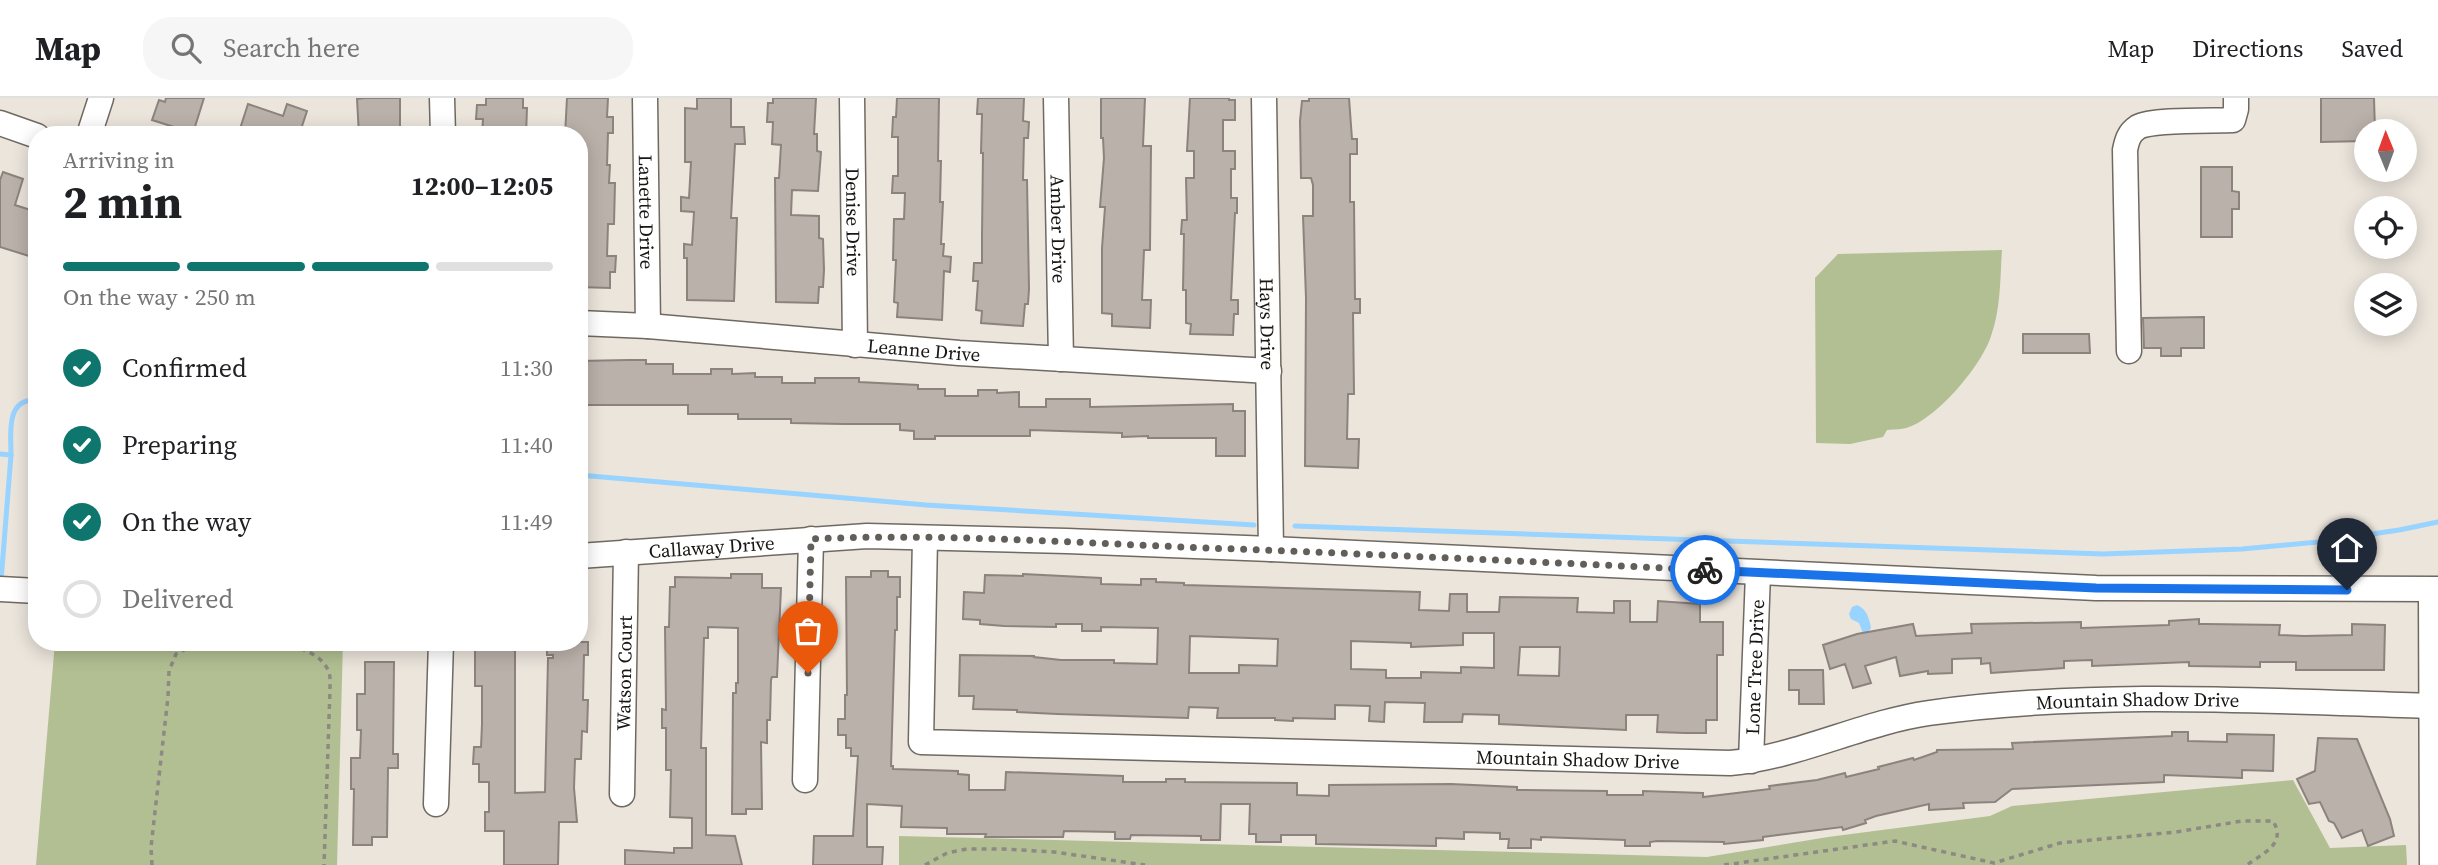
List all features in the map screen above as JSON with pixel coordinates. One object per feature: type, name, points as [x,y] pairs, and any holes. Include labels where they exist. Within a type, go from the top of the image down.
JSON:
[{"type":"street","points":[[92,126],[101,98]]},
{"type":"street","points":[[442,98],[443,126]]},
{"type":"street","name":"Lanette Drive","points":[[645,98],[648,326]]},
{"type":"street","name":"Denise Drive","points":[[852,98],[856,345]]},
{"type":"street","name":"Amber Drive","points":[[1056,98],[1060,359]]},
{"type":"street","name":"Hays Drive","points":[[1264,98],[1271,549]]},
{"type":"street","points":[[2129,351],[2125,150],[2127,138],[2135,130],[2148,124],[2233,120],[2236,98]]},
{"type":"street","points":[[0,123],[28,133]]},
{"type":"street","name":"Leanne Drive","points":[[588,323],[648,326],[856,345],[1269,371]]},
{"type":"street","name":"Callaway Drive","points":[[588,555],[867,536],[1271,549],[2096,588],[2434,590]]},
{"type":"street","name":"Mountain Shadow Drive","points":[[925,538],[920,742],[1730,763],[1751,761],[1896,719],[1977,707],[2194,699],[2431,706]]},
{"type":"street","points":[[805,780],[811,539]]},
{"type":"street","name":"Watson Court","points":[[622,794],[626,552]]},
{"type":"street","name":"Lone Tree Drive","points":[[1751,761],[1758,573]]},
{"type":"street","points":[[0,589],[28,591]]},
{"type":"street","points":[[2432,865],[2431,706],[2434,590]]},
{"type":"street","points":[[436,804],[441,651]]},
{"type":"path","points":[[152,865],[151,847],[169,671],[176,654],[182,651]]},
{"type":"path","points":[[307,651],[329,670],[324,865]]},
{"type":"path","points":[[1724,865],[1895,841],[1994,863],[2060,843],[2176,832],[2242,821],[2273,821],[2278,829],[2278,838],[2270,850],[2247,865]]},
{"type":"path","points":[[925,865],[947,852],[967,849],[1054,852],[1145,865]]},
{"type":"green space","points":[[2002,250],[1998,304],[1991,336],[1978,361],[1958,389],[1933,413],[1906,428],[1887,430],[1883,437],[1850,444],[1816,443],[1815,278],[1838,254]]},
{"type":"green space","points":[[54,651],[343,651],[337,865],[36,865]]},
{"type":"green space","points":[[2293,780],[2330,848],[2406,845],[2407,865],[899,865],[899,836],[1707,857],[1828,837],[1990,816],[2012,806]]},
{"type":"water","points":[[1857,605],[1868,617],[1871,628],[1867,633],[1863,633],[1859,623],[1851,619],[1849,614],[1852,607]]},
{"type":"building","points":[[166,98],[204,98],[195,126],[171,126],[152,120],[159,100],[165,102]]},
{"type":"building","points":[[400,98],[400,126],[358,126],[357,99]]},
{"type":"building","points":[[486,98],[523,98],[523,108],[527,108],[526,126],[483,126],[483,119],[476,119],[477,105],[486,105]]},
{"type":"building","points":[[567,98],[608,98],[607,117],[613,117],[613,133],[608,133],[607,165],[610,165],[609,183],[615,183],[614,224],[608,224],[607,256],[616,256],[615,272],[610,272],[610,288],[588,287],[588,126],[565,126]]},
{"type":"building","points":[[697,98],[731,98],[731,127],[744,127],[745,144],[735,144],[731,218],[737,218],[734,301],[687,300],[687,258],[684,258],[684,244],[692,245],[694,212],[681,211],[681,197],[689,198],[691,162],[685,162],[685,108],[697,109]]},
{"type":"building","points":[[773,98],[816,98],[814,134],[817,134],[817,151],[821,152],[818,191],[792,190],[791,215],[819,216],[824,270],[818,303],[776,302],[775,178],[779,178],[781,145],[772,144],[773,122],[767,122],[768,103],[773,103]]},
{"type":"building","points":[[897,98],[939,98],[938,161],[941,161],[940,202],[943,202],[941,244],[944,244],[943,256],[951,257],[950,272],[944,271],[942,320],[897,317],[898,303],[894,302],[894,219],[904,219],[905,193],[892,193],[893,176],[898,176],[898,137],[892,137]]},
{"type":"building","points":[[978,98],[1024,98],[1023,121],[1029,122],[1028,138],[1024,138],[1023,180],[1027,180],[1029,289],[1023,326],[981,323],[982,311],[976,310],[978,281],[973,281],[974,263],[982,263],[983,153],[982,114],[977,114]]},
{"type":"building","points":[[1101,98],[1145,98],[1143,146],[1151,146],[1150,250],[1144,250],[1142,300],[1151,300],[1150,328],[1112,326],[1112,314],[1102,313],[1105,207],[1100,207],[1104,158]]},
{"type":"building","points":[[1190,98],[1235,100],[1235,120],[1223,120],[1223,151],[1235,151],[1235,169],[1231,169],[1231,198],[1237,198],[1237,213],[1231,300],[1238,300],[1238,314],[1234,314],[1233,335],[1190,334],[1191,324],[1186,323],[1186,290],[1183,290],[1184,234],[1181,234],[1182,220],[1187,220],[1186,178],[1194,178],[1194,151],[1187,151]]},
{"type":"building","points":[[1309,98],[1349,98],[1352,139],[1357,139],[1357,154],[1350,154],[1350,202],[1354,202],[1355,299],[1360,299],[1360,313],[1353,313],[1354,394],[1348,394],[1347,439],[1359,439],[1358,468],[1305,466],[1306,298],[1303,216],[1313,216],[1313,185],[1311,178],[1301,178],[1300,121],[1302,101],[1309,101]]},
{"type":"building","points":[[2321,98],[2374,98],[2375,119],[2354,119],[2354,141],[2321,142]]},
{"type":"building","points":[[248,104],[283,116],[287,104],[307,111],[302,126],[241,126]]},
{"type":"building","points":[[2201,167],[2232,167],[2232,191],[2239,192],[2239,209],[2232,209],[2232,237],[2201,237]]},
{"type":"building","points":[[3,172],[23,179],[15,205],[28,209],[28,256],[0,247],[0,180]]},
{"type":"building","points":[[2204,317],[2204,348],[2181,348],[2181,356],[2161,356],[2161,348],[2144,348],[2143,318]]},
{"type":"building","points":[[2023,334],[2089,334],[2090,353],[2023,353]]},
{"type":"building","points":[[646,360],[646,364],[673,364],[673,374],[711,374],[711,369],[732,369],[732,374],[755,373],[755,377],[782,377],[782,383],[815,383],[815,378],[859,378],[859,382],[918,385],[918,389],[945,389],[945,396],[978,396],[978,390],[1019,392],[1019,407],[1046,407],[1046,399],[1090,399],[1090,407],[1233,404],[1233,411],[1245,411],[1245,456],[1216,456],[1216,438],[1122,437],[1122,433],[1030,430],[1030,436],[935,436],[935,439],[914,439],[914,431],[900,430],[900,424],[791,423],[791,419],[738,419],[738,414],[688,414],[688,405],[588,405],[588,361]]},
{"type":"building","points":[[871,571],[888,571],[888,577],[900,577],[895,630],[891,766],[893,769],[958,771],[958,774],[969,775],[969,790],[1005,790],[1006,772],[1123,776],[1123,782],[1185,779],[1185,782],[1297,783],[1297,795],[1329,796],[1329,785],[1451,784],[1517,787],[1517,790],[1607,791],[1607,795],[1643,795],[1643,791],[1703,793],[1703,797],[1770,789],[1769,786],[1817,780],[1845,773],[1846,777],[1913,758],[1914,760],[1937,750],[2013,749],[2012,743],[2172,736],[2172,732],[2188,732],[2188,741],[2227,742],[2227,734],[2274,735],[2273,771],[2242,770],[2242,778],[2164,775],[2164,782],[2012,789],[1995,802],[1963,803],[1964,808],[1929,810],[1929,804],[1876,816],[1865,820],[1866,823],[1843,830],[1842,827],[1724,844],[1657,841],[1650,842],[1650,846],[1625,846],[1625,840],[1541,837],[1541,840],[1531,839],[1531,848],[1508,848],[1509,839],[1500,839],[1500,833],[1464,832],[1464,839],[1436,838],[1436,846],[1316,844],[1316,835],[1281,835],[1281,842],[1256,842],[1256,834],[1249,834],[1250,804],[1221,804],[1220,840],[1201,840],[1201,836],[1131,835],[1130,839],[1115,839],[1115,832],[1064,831],[1063,837],[985,837],[986,834],[947,834],[947,828],[901,827],[902,806],[867,804],[867,847],[883,847],[882,865],[813,865],[814,836],[853,836],[858,756],[851,756],[851,748],[846,748],[846,735],[838,735],[838,719],[845,719],[847,695],[846,577],[871,577]]},
{"type":"building","points":[[731,574],[762,574],[762,588],[781,588],[777,677],[772,677],[771,680],[767,743],[761,742],[762,809],[746,809],[746,814],[732,814],[733,693],[736,693],[738,683],[738,628],[708,627],[708,638],[704,638],[701,748],[706,748],[706,835],[735,836],[742,865],[625,865],[625,850],[674,853],[674,848],[692,848],[692,818],[670,817],[671,770],[666,770],[666,728],[662,728],[662,709],[666,710],[665,627],[669,627],[670,587],[675,587],[675,577],[731,578]]},
{"type":"building","points":[[985,575],[1101,578],[1101,584],[1141,585],[1141,579],[1156,579],[1156,582],[1184,585],[1420,592],[1419,610],[1449,611],[1450,594],[1467,594],[1467,612],[1499,612],[1500,597],[1578,598],[1577,612],[1614,613],[1614,601],[1630,601],[1630,622],[1657,622],[1658,601],[1700,604],[1700,622],[1723,622],[1723,655],[1717,655],[1717,720],[1706,720],[1706,733],[1685,733],[1657,732],[1658,715],[1626,715],[1626,730],[1499,724],[1499,715],[1463,714],[1462,722],[1424,722],[1425,703],[1385,702],[1384,722],[1369,721],[1370,706],[1335,705],[1335,719],[1293,718],[1293,721],[1275,718],[1217,718],[1218,708],[1189,707],[1188,718],[973,709],[974,696],[959,696],[960,655],[1034,656],[1061,660],[1114,660],[1114,663],[1157,664],[1158,628],[1101,627],[1101,631],[1082,631],[1082,624],[1056,624],[1056,627],[1004,626],[963,619],[964,592],[984,593]],"holes":[[[1463,633],[1494,633],[1494,668],[1461,667],[1461,673],[1421,672],[1421,678],[1386,678],[1386,670],[1351,669],[1351,641],[1411,643],[1411,647],[1463,645]],[[1190,636],[1278,639],[1277,666],[1239,665],[1239,673],[1189,673]],[[1520,647],[1560,647],[1559,676],[1518,675]]]},
{"type":"building","points":[[2199,619],[2199,624],[2280,625],[2279,635],[2304,636],[2352,635],[2352,624],[2385,625],[2384,670],[2296,670],[2296,662],[2260,662],[2260,667],[2189,666],[2189,662],[2092,666],[2092,660],[2064,661],[2064,668],[1991,673],[1990,663],[1981,664],[1981,658],[1952,659],[1952,673],[1928,674],[1928,671],[1900,676],[1896,657],[1865,666],[1871,683],[1853,688],[1845,664],[1830,669],[1823,645],[1857,634],[1913,624],[1916,636],[1972,633],[1971,624],[2081,622],[2081,628],[2169,625],[2169,621]]},
{"type":"building","points":[[475,651],[515,651],[515,793],[545,792],[548,658],[553,658],[553,655],[547,655],[547,651],[588,651],[588,655],[584,655],[583,700],[588,700],[587,732],[582,731],[581,759],[575,759],[577,822],[559,822],[558,865],[504,865],[504,831],[485,831],[485,812],[489,812],[489,782],[479,782],[479,764],[473,764],[474,747],[481,747],[482,724],[482,686],[475,686]]},
{"type":"building","points":[[365,662],[394,662],[393,754],[398,754],[398,768],[388,768],[387,837],[372,837],[372,845],[353,845],[354,789],[351,789],[351,758],[360,758],[361,730],[357,730],[357,694],[365,694]]},
{"type":"building","points":[[1789,670],[1823,670],[1824,704],[1799,704],[1799,690],[1789,690]]},
{"type":"building","points":[[2318,738],[2357,739],[2390,819],[2394,836],[2368,846],[2362,830],[2342,838],[2334,823],[2329,821],[2320,802],[2309,804],[2297,779],[2315,771]]},
{"type":"waterway","points":[[11,455],[12,419],[19,405],[28,401]]},
{"type":"waterway","points":[[0,454],[11,455],[1,581]]},
{"type":"waterway","points":[[588,476],[926,505],[1254,525]]},
{"type":"waterway","points":[[1295,526],[2103,554],[2242,549],[2318,542],[2438,522]]},
{"type":"way so far","points":[[808,673],[811,539],[867,536],[1067,541],[1705,570]]},
{"type":"route","points":[[1705,570],[2096,588],[2347,590]]}]
